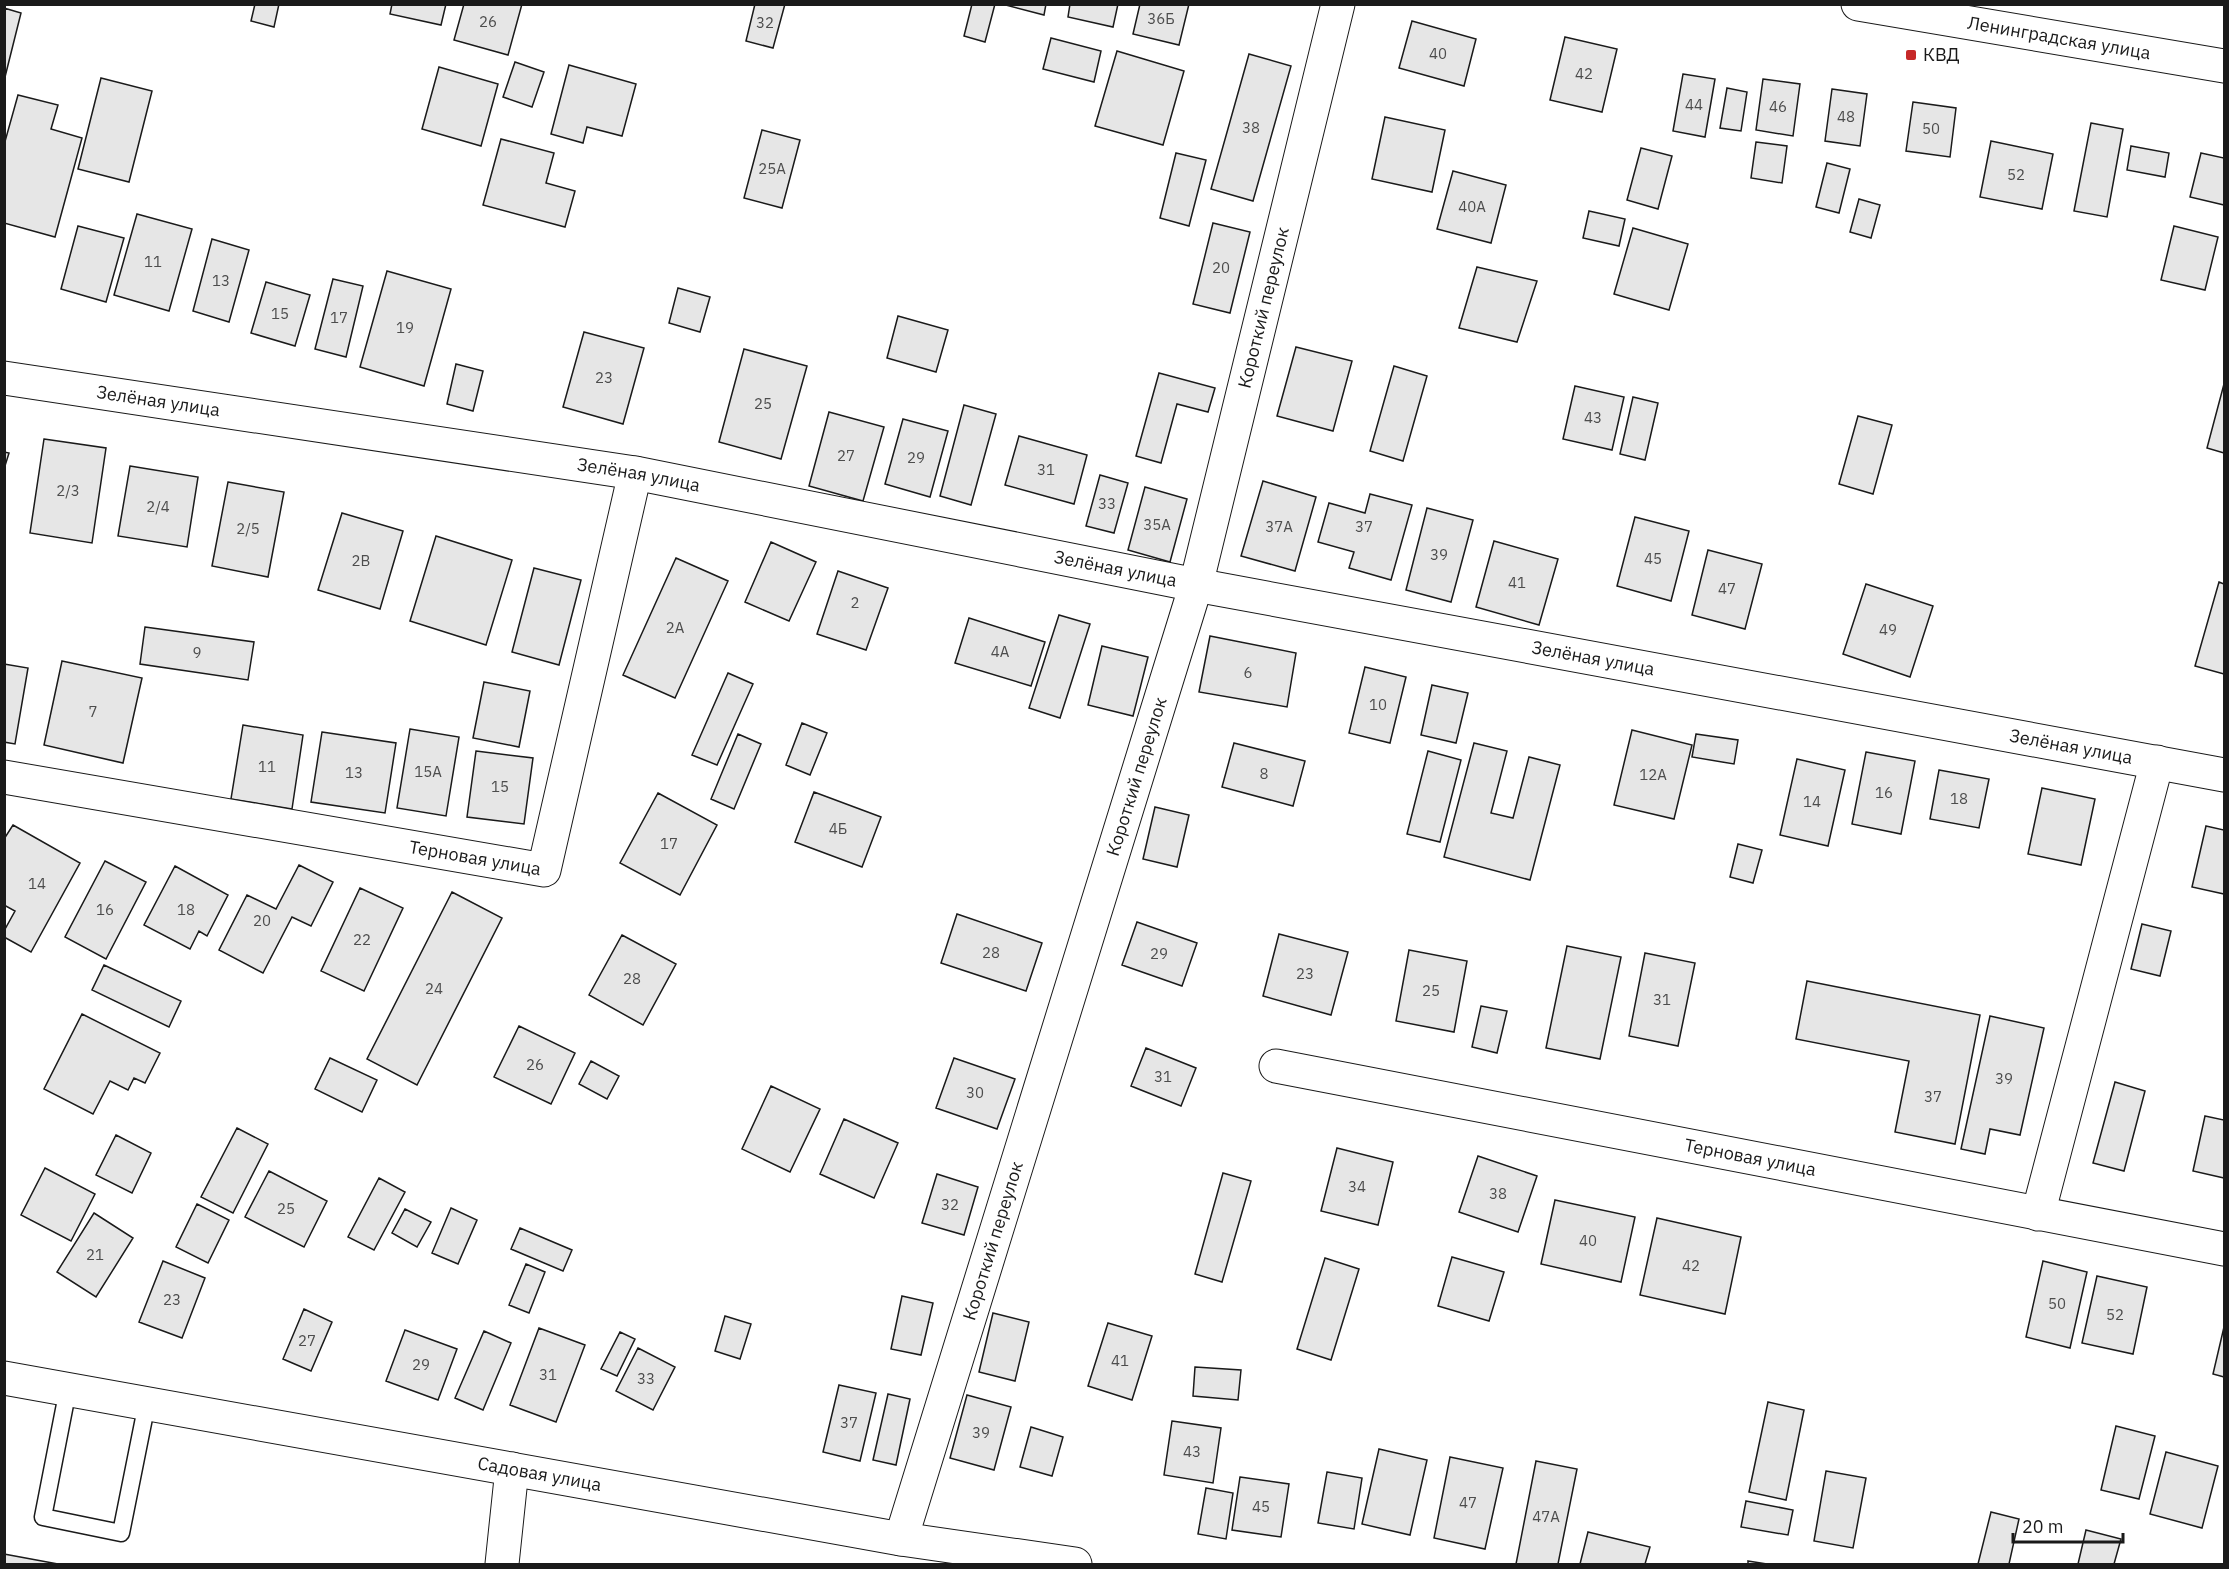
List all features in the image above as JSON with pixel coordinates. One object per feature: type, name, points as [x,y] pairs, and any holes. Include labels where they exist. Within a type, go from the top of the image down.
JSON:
[{"type":"street","name":"Короткий переулок","points":[[901,1539],[1196,585],[1338,4]]},
{"type":"street","name":"Ленинградская улица","points":[[1858,4],[2016,17],[2224,66]]},
{"type":"street","name":"Зелёная улица","points":[[4,378],[635,473],[1196,585],[2224,775]]},
{"type":"street","name":"Терновая улица","points":[[4,777],[544,870],[635,473]]},
{"type":"street","points":[[2038,1214],[2157,762]]},
{"type":"street","name":"Терновая улица","points":[[1276,1066],[2224,1249]]},
{"type":"street","name":"Садовая улица","points":[[4,1378],[901,1539],[1075,1564]]},
{"type":"street","points":[[502,1564],[512,1469]]},
{"type":"lane","points":[[68,1389],[43,1516],[121,1533],[147,1403]]},
{"type":"building","points":[[255,4],[279,4],[274,27],[251,21]]},
{"type":"building","points":[[392,4],[446,4],[441,25],[390,14]]},
{"type":"building","points":[[464,4],[522,4],[508,55],[454,40]]},
{"type":"building","points":[[755,4],[785,4],[773,48],[746,41]]},
{"type":"building","points":[[972,4],[995,4],[985,42],[964,36]]},
{"type":"building","points":[[1002,4],[1046,4],[1044,15]]},
{"type":"building","points":[[1070,4],[1118,4],[1113,27],[1068,17]]},
{"type":"building","points":[[1140,4],[1189,4],[1179,45],[1133,34]]},
{"type":"building","points":[[4,8],[21,13],[4,81]]},
{"type":"building","points":[[1412,21],[1476,39],[1464,86],[1399,68]]},
{"type":"building","points":[[1565,37],[1617,49],[1602,112],[1550,100]]},
{"type":"building","points":[[1051,38],[1101,51],[1094,82],[1043,69]]},
{"type":"building","points":[[1117,51],[1184,71],[1163,145],[1095,126]]},
{"type":"building","points":[[1249,54],[1291,66],[1253,201],[1211,189]]},
{"type":"building","points":[[515,62],[544,72],[532,107],[503,97]]},
{"type":"building","points":[[569,65],[636,84],[622,136],[587,127],[583,143],[551,134]]},
{"type":"building","points":[[439,67],[498,84],[481,146],[422,129]]},
{"type":"building","points":[[1683,74],[1715,79],[1705,137],[1673,131]]},
{"type":"building","points":[[101,78],[152,91],[129,182],[78,169]]},
{"type":"building","points":[[1763,79],[1800,84],[1793,136],[1756,130]]},
{"type":"building","points":[[1727,88],[1747,92],[1741,131],[1720,128]]},
{"type":"building","points":[[1832,89],[1867,94],[1860,146],[1825,141]]},
{"type":"building","points":[[18,95],[58,105],[51,129],[82,138],[55,237],[4,223],[4,145]]},
{"type":"building","points":[[1913,102],[1956,108],[1950,157],[1906,151]]},
{"type":"building","points":[[1385,117],[1445,130],[1432,192],[1372,179]]},
{"type":"building","points":[[2091,123],[2123,129],[2107,217],[2074,211]]},
{"type":"building","points":[[762,130],[800,140],[782,208],[744,198]]},
{"type":"building","points":[[501,139],[554,153],[546,183],[575,191],[565,227],[483,205]]},
{"type":"building","points":[[1991,141],[2053,154],[2042,209],[1980,197]]},
{"type":"building","points":[[1756,142],[1787,146],[1782,183],[1751,178]]},
{"type":"building","points":[[2131,146],[2169,153],[2165,177],[2127,170]]},
{"type":"building","points":[[1641,148],[1672,156],[1658,209],[1627,200]]},
{"type":"building","points":[[1176,153],[1206,160],[1189,226],[1160,218]]},
{"type":"building","points":[[2201,153],[2224,158],[2224,205],[2190,197]]},
{"type":"building","points":[[1827,163],[1850,169],[1839,213],[1816,207]]},
{"type":"building","points":[[1453,171],[1506,185],[1491,243],[1437,229]]},
{"type":"building","points":[[1859,199],[1880,205],[1871,238],[1850,232]]},
{"type":"building","points":[[1589,211],[1625,219],[1619,246],[1583,238]]},
{"type":"building","points":[[137,214],[192,229],[169,311],[114,295]]},
{"type":"building","points":[[1213,223],[1250,232],[1230,313],[1193,304]]},
{"type":"building","points":[[78,226],[124,238],[106,302],[61,289]]},
{"type":"building","points":[[2174,226],[2218,237],[2205,290],[2161,280]]},
{"type":"building","points":[[1633,228],[1688,244],[1669,310],[1614,294]]},
{"type":"building","points":[[212,239],[249,250],[229,322],[193,311]]},
{"type":"building","points":[[1477,267],[1537,281],[1517,342],[1459,328]]},
{"type":"building","points":[[387,271],[451,289],[424,386],[360,367]]},
{"type":"building","points":[[333,279],[363,286],[346,357],[315,349]]},
{"type":"building","points":[[266,282],[310,295],[295,346],[251,333]]},
{"type":"building","points":[[678,288],[710,297],[700,332],[669,323]]},
{"type":"building","points":[[898,316],[948,330],[936,372],[887,358]]},
{"type":"building","points":[[584,332],[644,348],[623,424],[563,407]]},
{"type":"building","points":[[1296,347],[1352,361],[1333,431],[1277,416]]},
{"type":"building","points":[[744,349],[807,366],[781,459],[719,442]]},
{"type":"building","points":[[456,364],[483,371],[473,411],[447,404]]},
{"type":"building","points":[[1394,366],[1427,376],[1403,461],[1370,451]]},
{"type":"building","points":[[1159,373],[1215,388],[1208,412],[1177,404],[1161,463],[1136,456]]},
{"type":"building","points":[[2224,384],[2224,453],[2207,448]]},
{"type":"building","points":[[1575,386],[1624,397],[1612,450],[1563,439]]},
{"type":"building","points":[[1633,397],[1658,403],[1645,460],[1620,454]]},
{"type":"building","points":[[964,405],[996,414],[971,505],[940,496]]},
{"type":"building","points":[[829,412],[884,427],[863,501],[809,486]]},
{"type":"building","points":[[1858,416],[1892,425],[1873,494],[1839,484]]},
{"type":"building","points":[[903,419],[948,431],[930,497],[885,484]]},
{"type":"building","points":[[1019,436],[1087,455],[1074,504],[1005,485]]},
{"type":"building","points":[[44,439],[106,448],[92,543],[30,533]]},
{"type":"building","points":[[4,452],[9,453],[4,469]]},
{"type":"building","points":[[130,466],[198,477],[187,547],[118,536]]},
{"type":"building","points":[[1100,475],[1128,483],[1114,533],[1086,526]]},
{"type":"building","points":[[1263,481],[1316,497],[1295,571],[1241,556]]},
{"type":"building","points":[[228,482],[284,492],[268,577],[212,566]]},
{"type":"building","points":[[1145,487],[1187,499],[1170,562],[1128,550]]},
{"type":"building","points":[[1370,494],[1412,505],[1391,580],[1349,568],[1354,552],[1318,542],[1329,503],[1365,513]]},
{"type":"building","points":[[1427,508],[1473,520],[1451,602],[1406,590]]},
{"type":"building","points":[[342,513],[403,531],[380,609],[318,590]]},
{"type":"building","points":[[1635,517],[1689,531],[1671,601],[1617,586]]},
{"type":"building","points":[[436,536],[512,560],[486,645],[410,621]]},
{"type":"building","points":[[1494,541],[1558,559],[1539,625],[1476,607]]},
{"type":"building","points":[[771,542],[816,562],[789,621],[745,602]]},
{"type":"building","points":[[1708,550],[1762,564],[1745,629],[1692,615]]},
{"type":"building","points":[[676,558],[728,581],[675,698],[623,675]]},
{"type":"building","points":[[534,568],[581,580],[559,665],[512,652]]},
{"type":"building","points":[[838,571],[888,588],[866,650],[817,634]]},
{"type":"building","points":[[2219,582],[2224,584],[2224,674],[2195,666]]},
{"type":"building","points":[[1866,584],[1933,606],[1910,677],[1843,654]]},
{"type":"building","points":[[1059,615],[1090,624],[1060,718],[1029,708]]},
{"type":"building","points":[[969,618],[1045,642],[1031,686],[955,663]]},
{"type":"building","points":[[145,627],[254,642],[248,680],[140,664]]},
{"type":"building","points":[[1210,636],[1296,653],[1287,707],[1199,692]]},
{"type":"building","points":[[1102,646],[1148,657],[1133,716],[1088,705]]},
{"type":"building","points":[[62,661],[142,678],[123,763],[44,745]]},
{"type":"building","points":[[4,664],[28,668],[15,744],[4,742]]},
{"type":"building","points":[[1365,667],[1406,677],[1390,743],[1349,733]]},
{"type":"building","points":[[728,673],[753,684],[717,765],[692,755]]},
{"type":"building","points":[[484,682],[530,691],[519,747],[473,738]]},
{"type":"building","points":[[1432,685],[1468,693],[1456,743],[1421,735]]},
{"type":"building","points":[[802,723],[827,733],[810,775],[786,765]]},
{"type":"building","points":[[243,725],[303,735],[292,809],[231,799]]},
{"type":"building","points":[[410,729],[459,737],[446,816],[397,808]]},
{"type":"building","points":[[1632,730],[1692,745],[1674,819],[1614,805]]},
{"type":"building","points":[[322,732],[396,743],[385,813],[311,802]]},
{"type":"building","points":[[738,734],[761,744],[734,809],[711,799]]},
{"type":"building","points":[[1696,734],[1738,740],[1734,764],[1692,757]]},
{"type":"building","points":[[1234,743],[1305,761],[1293,806],[1222,787]]},
{"type":"building","points":[[1474,743],[1507,751],[1491,813],[1513,818],[1529,757],[1560,765],[1530,880],[1444,857]]},
{"type":"building","points":[[476,751],[533,758],[524,824],[467,817]]},
{"type":"building","points":[[1428,751],[1461,760],[1440,842],[1407,834]]},
{"type":"building","points":[[1866,752],[1915,761],[1901,834],[1852,824]]},
{"type":"building","points":[[1797,759],[1845,770],[1828,846],[1780,835]]},
{"type":"building","points":[[1939,770],[1989,779],[1979,828],[1930,819]]},
{"type":"building","points":[[2042,788],[2095,799],[2081,865],[2028,854]]},
{"type":"building","points":[[814,792],[881,817],[862,867],[795,842]]},
{"type":"building","points":[[658,793],[717,825],[680,895],[620,863]]},
{"type":"building","points":[[1155,807],[1189,815],[1177,867],[1143,859]]},
{"type":"building","points":[[13,825],[80,863],[31,952],[4,937],[4,931],[15,911],[4,905],[4,839]]},
{"type":"building","points":[[2206,826],[2224,830],[2224,894],[2192,887]]},
{"type":"building","points":[[1738,844],[1762,850],[1753,883],[1730,877]]},
{"type":"building","points":[[105,861],[146,882],[106,959],[65,937]]},
{"type":"building","points":[[299,865],[333,882],[311,926],[292,917],[263,973],[219,950],[247,895],[276,909]]},
{"type":"building","points":[[175,866],[228,895],[207,936],[199,931],[190,949],[144,925]]},
{"type":"building","points":[[360,888],[403,908],[364,991],[321,971]]},
{"type":"building","points":[[452,892],[502,918],[417,1085],[367,1059]]},
{"type":"building","points":[[957,914],[1042,943],[1026,991],[941,963]]},
{"type":"building","points":[[1137,922],[1197,943],[1182,986],[1122,965]]},
{"type":"building","points":[[2142,924],[2171,931],[2160,976],[2131,969]]},
{"type":"building","points":[[1279,934],[1348,952],[1331,1015],[1263,996]]},
{"type":"building","points":[[622,935],[676,964],[643,1025],[589,995]]},
{"type":"building","points":[[1567,946],[1621,957],[1600,1059],[1546,1048]]},
{"type":"building","points":[[1409,950],[1467,961],[1454,1032],[1396,1021]]},
{"type":"building","points":[[1645,953],[1695,963],[1678,1046],[1629,1036]]},
{"type":"building","points":[[104,965],[181,1001],[169,1027],[92,990]]},
{"type":"building","points":[[1807,981],[1980,1015],[1955,1144],[1895,1132],[1909,1061],[1796,1039]]},
{"type":"building","points":[[1481,1006],[1507,1011],[1497,1053],[1472,1047]]},
{"type":"building","points":[[82,1014],[160,1053],[145,1083],[134,1078],[128,1090],[110,1081],[93,1114],[44,1089]]},
{"type":"building","points":[[1990,1016],[2044,1028],[2020,1135],[1990,1129],[1985,1154],[1961,1149]]},
{"type":"building","points":[[519,1026],[575,1053],[551,1104],[494,1077]]},
{"type":"building","points":[[1146,1048],[1196,1068],[1181,1106],[1131,1086]]},
{"type":"building","points":[[330,1058],[377,1080],[362,1112],[315,1089]]},
{"type":"building","points":[[954,1058],[1015,1079],[997,1129],[936,1108]]},
{"type":"building","points":[[591,1061],[619,1076],[607,1099],[579,1084]]},
{"type":"building","points":[[2115,1082],[2145,1091],[2124,1171],[2093,1163]]},
{"type":"building","points":[[771,1086],[820,1109],[790,1172],[742,1149]]},
{"type":"building","points":[[2205,1116],[2224,1120],[2224,1178],[2193,1171]]},
{"type":"building","points":[[844,1119],[898,1143],[874,1198],[820,1174]]},
{"type":"building","points":[[237,1128],[268,1144],[233,1213],[201,1197]]},
{"type":"building","points":[[116,1135],[151,1153],[132,1193],[96,1175]]},
{"type":"building","points":[[1337,1148],[1393,1162],[1378,1225],[1321,1211]]},
{"type":"building","points":[[1478,1156],[1537,1176],[1518,1232],[1459,1212]]},
{"type":"building","points":[[45,1168],[95,1194],[71,1241],[21,1215]]},
{"type":"building","points":[[269,1171],[327,1201],[304,1247],[245,1217]]},
{"type":"building","points":[[1223,1173],[1251,1181],[1222,1282],[1195,1274]]},
{"type":"building","points":[[937,1174],[978,1187],[964,1235],[922,1223]]},
{"type":"building","points":[[379,1178],[405,1192],[374,1250],[348,1237]]},
{"type":"building","points":[[1555,1200],[1635,1217],[1621,1282],[1541,1264]]},
{"type":"building","points":[[197,1204],[229,1220],[208,1263],[176,1247]]},
{"type":"building","points":[[451,1208],[477,1220],[458,1264],[432,1253]]},
{"type":"building","points":[[405,1209],[431,1222],[417,1247],[392,1233]]},
{"type":"building","points":[[94,1213],[133,1238],[96,1297],[57,1272]]},
{"type":"building","points":[[1657,1218],[1741,1237],[1725,1314],[1640,1295]]},
{"type":"building","points":[[520,1228],[572,1250],[563,1271],[511,1249]]},
{"type":"building","points":[[1452,1257],[1504,1272],[1489,1321],[1438,1306]]},
{"type":"building","points":[[1325,1258],[1359,1269],[1331,1360],[1297,1349]]},
{"type":"building","points":[[163,1261],[205,1278],[182,1338],[139,1322]]},
{"type":"building","points":[[2043,1261],[2087,1272],[2070,1348],[2026,1337]]},
{"type":"building","points":[[526,1264],[545,1272],[529,1313],[509,1305]]},
{"type":"building","points":[[2097,1276],[2147,1287],[2133,1354],[2082,1343]]},
{"type":"building","points":[[902,1296],[933,1303],[921,1355],[891,1349]]},
{"type":"building","points":[[304,1309],[332,1322],[311,1371],[283,1359]]},
{"type":"building","points":[[993,1313],[1029,1322],[1015,1381],[979,1372]]},
{"type":"building","points":[[725,1316],[751,1324],[740,1359],[715,1351]]},
{"type":"building","points":[[1108,1323],[1152,1336],[1132,1400],[1088,1386]]},
{"type":"building","points":[[2224,1327],[2224,1377],[2213,1374]]},
{"type":"building","points":[[539,1328],[585,1345],[556,1422],[510,1405]]},
{"type":"building","points":[[405,1330],[457,1349],[438,1400],[386,1381]]},
{"type":"building","points":[[484,1331],[511,1343],[483,1410],[455,1398]]},
{"type":"building","points":[[620,1332],[635,1339],[617,1376],[601,1369]]},
{"type":"building","points":[[638,1348],[675,1367],[653,1410],[616,1391]]},
{"type":"building","points":[[1195,1367],[1241,1370],[1238,1400],[1193,1396]]},
{"type":"building","points":[[839,1385],[876,1393],[860,1461],[823,1452]]},
{"type":"building","points":[[888,1394],[910,1399],[896,1465],[873,1460]]},
{"type":"building","points":[[967,1395],[1011,1407],[994,1470],[950,1458]]},
{"type":"building","points":[[1768,1402],[1804,1410],[1786,1500],[1749,1492]]},
{"type":"building","points":[[1172,1421],[1221,1428],[1213,1483],[1164,1475]]},
{"type":"building","points":[[2116,1426],[2155,1436],[2139,1499],[2101,1490]]},
{"type":"building","points":[[1031,1427],[1063,1437],[1052,1476],[1020,1467]]},
{"type":"building","points":[[1379,1449],[1427,1460],[1410,1535],[1362,1524]]},
{"type":"building","points":[[2166,1452],[2218,1466],[2202,1528],[2150,1514]]},
{"type":"building","points":[[1450,1457],[1503,1468],[1485,1549],[1434,1538]]},
{"type":"building","points":[[1536,1461],[1577,1469],[1558,1564],[1516,1564]]},
{"type":"building","points":[[1826,1471],[1866,1478],[1853,1548],[1814,1541]]},
{"type":"building","points":[[1327,1472],[1362,1478],[1354,1529],[1318,1523]]},
{"type":"building","points":[[1240,1477],[1289,1484],[1281,1537],[1232,1530]]},
{"type":"building","points":[[1206,1488],[1233,1493],[1226,1539],[1198,1534]]},
{"type":"building","points":[[1746,1501],[1793,1510],[1788,1535],[1741,1527]]},
{"type":"building","points":[[1991,1512],[2019,1519],[2009,1564],[1978,1564]]},
{"type":"building","points":[[2086,1530],[2121,1539],[2114,1564],[2078,1564]]},
{"type":"building","points":[[1588,1532],[1650,1547],[1645,1564],[1580,1564]]},
{"type":"building","points":[[4,1554],[58,1564],[4,1564]]},
{"type":"building","points":[[1748,1561],[1767,1564],[1748,1564]]},
{"type":"place","name":"КВД","points":[[1911,55]]}]
